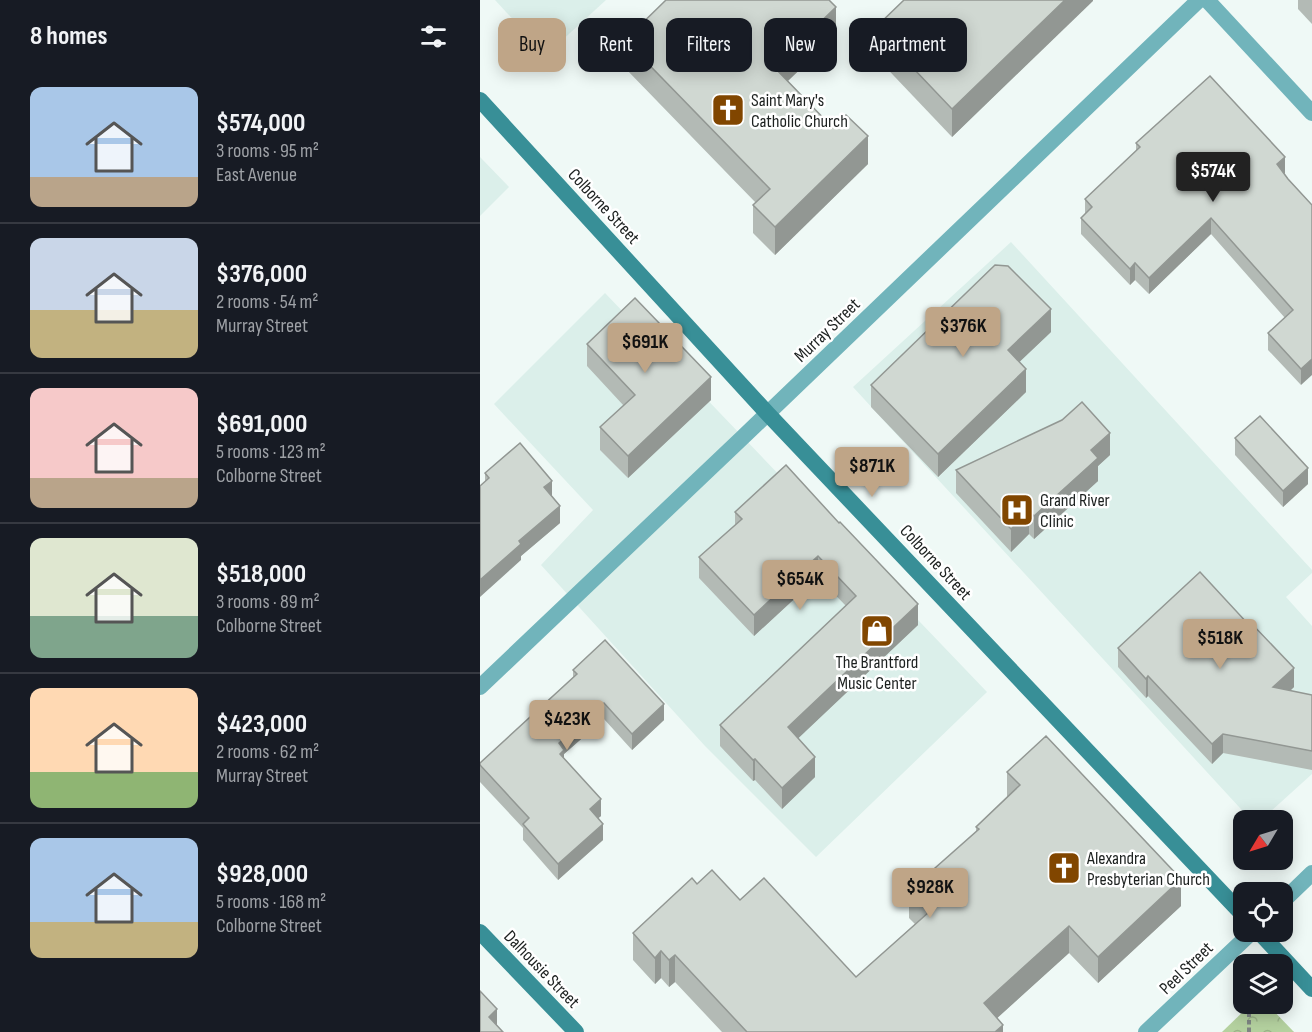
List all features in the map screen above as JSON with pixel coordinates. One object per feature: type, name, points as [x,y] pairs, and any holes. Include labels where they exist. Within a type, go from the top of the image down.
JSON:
[{"type":"main road","name":"Colborne Street","points":[[480,100],[768,414],[1233,904]]},
{"type":"main road","name":"Dalhousie Street","points":[[480,932],[576,1032]]},
{"type":"main road","points":[[1267,942],[1312,989]]},
{"type":"street","name":"Murray Street","points":[[480,687],[768,414],[1198,0]]},
{"type":"street","points":[[1208,0],[1312,113]]},
{"type":"street","points":[[1293,891],[1312,873]]},
{"type":"street","name":"Peel Street","points":[[1146,1032],[1241,942]]},
{"type":"path","points":[[1249,1032],[1250,1014]]},
{"type":"shaded area","points":[[495,0],[606,0],[586,18],[578,18],[578,26],[566,37],[566,18],[512,18]]},
{"type":"shaded area","points":[[480,157],[509,187],[480,216]]},
{"type":"shaded area","points":[[1011,242],[1312,570],[1312,573],[1286,597],[1312,626],[1312,774],[1272,810],[1242,810],[853,387]]},
{"type":"shaded area","points":[[605,293],[987,692],[816,857],[705,746],[541,565],[593,510],[494,404]]},
{"type":"green space","points":[[1241,1014],[1277,1014],[1294,1032],[1222,1032]]},
{"type":"building","points":[[666,0],[829,0],[836,7],[825,18],[764,18],[764,72],[779,72],[833,128],[846,115],[868,136],[775,227],[753,205],[770,189],[654,70],[654,18],[648,18]]},
{"type":"building","points":[[904,0],[1065,0],[952,109],[917,72],[967,72],[967,18],[885,18]]},
{"type":"building","points":[[1210,76],[1285,157],[1277,164],[1312,205],[1312,359],[1301,369],[1268,333],[1293,310],[1211,218],[1149,278],[1135,263],[1130,269],[1081,218],[1092,207],[1085,199],[1140,147],[1136,143]]},
{"type":"building","points":[[995,265],[1008,266],[1051,309],[1008,350],[1026,369],[938,454],[871,385]]},
{"type":"building","points":[[635,298],[711,377],[628,456],[600,427],[635,395],[587,344]]},
{"type":"building","points":[[1082,402],[1110,433],[1091,450],[1098,458],[1034,516],[1029,511],[1011,529],[956,470],[1062,420]]},
{"type":"building","points":[[1260,416],[1308,468],[1283,491],[1235,438]]},
{"type":"building","points":[[520,443],[552,481],[544,487],[560,506],[519,541],[521,544],[480,580],[480,486],[489,478],[485,473]]},
{"type":"building","points":[[786,465],[918,604],[788,727],[815,757],[782,788],[720,725],[856,596],[818,556],[754,615],[699,557],[742,519],[735,512]]},
{"type":"building","points":[[1200,572],[1249,625],[1251,623],[1294,668],[1273,687],[1312,695],[1312,751],[1223,734],[1212,744],[1148,676],[1146,679],[1118,648]]},
{"type":"building","points":[[605,640],[664,704],[632,734],[604,703],[559,743],[564,750],[560,754],[601,799],[590,809],[603,824],[558,864],[523,824],[529,818],[480,763],[577,674],[573,670]]},
{"type":"building","points":[[1046,736],[1181,879],[1098,957],[1069,926],[984,1003],[1003,1025],[995,1032],[747,1032],[675,955],[669,960],[661,951],[655,958],[633,933],[692,878],[697,884],[712,870],[740,900],[764,878],[856,977],[929,912],[909,891],[979,829],[976,827],[1020,785],[1007,772]]},
{"type":"building","points":[[480,991],[497,1009],[489,1017],[503,1032],[480,1032]]},
{"type":"place","name":"Saint Mary's Catholic Church","points":[[728,110]]},
{"type":"place","name":"Grand River Clinic","points":[[1017,510]]},
{"type":"place","name":"The Brantford Music Center","points":[[877,631]]},
{"type":"place","name":"Alexandra Presbyterian Church","points":[[1064,868]]}]
